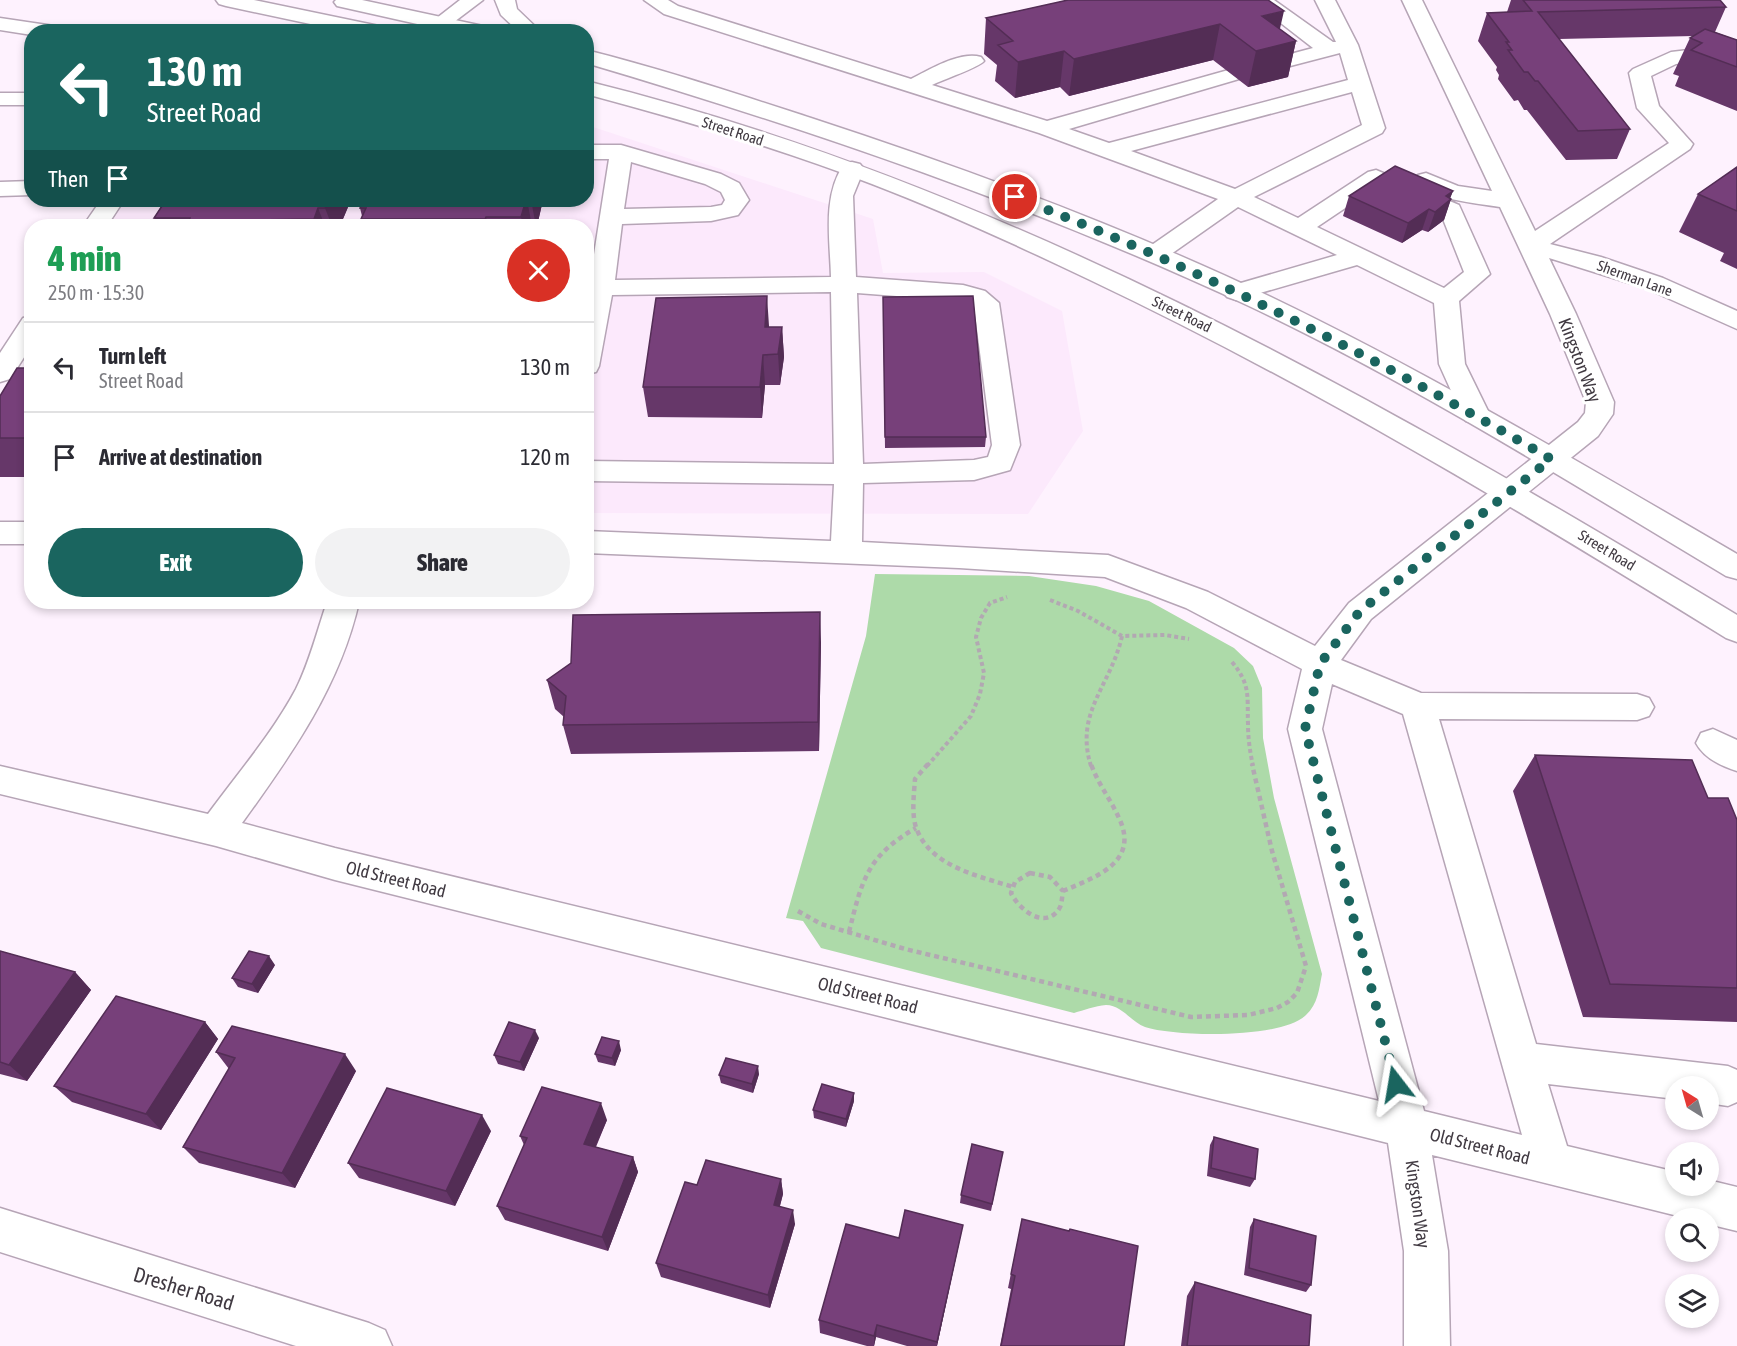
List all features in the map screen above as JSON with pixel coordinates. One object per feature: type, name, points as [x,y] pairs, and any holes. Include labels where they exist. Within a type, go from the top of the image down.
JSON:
[{"type":"main road","points":[[226,0],[341,24]]},
{"type":"main road","points":[[336,0],[411,24]]},
{"type":"main road","points":[[419,24],[441,0]]},
{"type":"main road","points":[[427,24],[443,21],[473,0]]},
{"type":"main road","points":[[505,0],[508,11],[522,24]]},
{"type":"main road","points":[[654,0],[672,10],[1047,128],[1236,197],[1446,299]]},
{"type":"main road","points":[[1261,0],[1339,47]]},
{"type":"main road","points":[[1155,254],[1236,197],[1374,128],[1360,83],[1339,47],[1325,0]]},
{"type":"main road","name":"Kingston Way","points":[[1412,0],[1563,314],[1600,402],[1599,414],[1588,429],[1360,611],[1320,664],[1305,729],[1407,1128],[1426,1251],[1427,1346]]},
{"type":"main road","points":[[443,21],[454,24]]},
{"type":"main road","points":[[0,24],[24,28]]},
{"type":"main road","points":[[1271,65],[1339,47]]},
{"type":"main road","points":[[1530,246],[1683,144],[1648,108],[1640,73],[1671,58],[1723,52],[1737,58]]},
{"type":"main road","name":"Street Road","points":[[594,58],[824,128],[937,167],[1155,254],[1368,356],[1551,459],[1737,568]]},
{"type":"main road","points":[[913,86],[948,69],[974,62]]},
{"type":"main road","points":[[1047,128],[1232,75]]},
{"type":"main road","points":[[1108,150],[1360,83]]},
{"type":"main road","name":"Street Road","points":[[594,89],[662,108],[852,169],[996,226],[1223,334],[1362,407],[1511,492],[1737,630]]},
{"type":"main road","points":[[0,99],[24,99]]},
{"type":"main road","points":[[1345,143],[1452,192],[1508,201]]},
{"type":"main road","points":[[594,152],[621,153],[713,179],[731,188],[736,200],[730,210],[711,214],[612,217]]},
{"type":"main road","points":[[594,471],[849,474],[974,470],[1000,463],[1006,445],[987,303],[976,296],[963,293],[843,284],[594,287],[612,217],[621,153]]},
{"type":"main road","points":[[846,552],[849,474],[841,196],[852,169]]},
{"type":"main road","points":[[1299,228],[1376,177],[1450,210],[1477,274],[1446,299]]},
{"type":"main road","points":[[0,189],[24,188]]},
{"type":"main road","name":"Sherman Lane","points":[[1530,246],[1592,262],[1654,283],[1737,321]]},
{"type":"main road","points":[[1236,291],[1359,257]]},
{"type":"main road","points":[[1446,299],[1452,364],[1476,416]]},
{"type":"main road","points":[[15,360],[24,341]]},
{"type":"main road","points":[[0,533],[24,533]]},
{"type":"main road","points":[[594,542],[846,552],[1108,566],[1197,600],[1320,664],[1418,706],[1637,707]]},
{"type":"main road","points":[[216,831],[290,727],[309,694],[321,668],[341,609]]},
{"type":"main road","points":[[1418,706],[1551,1163]]},
{"type":"main road","name":"Old Street Road","points":[[0,780],[216,831],[335,864],[1737,1209]]},
{"type":"main road","points":[[1521,1061],[1728,1086]]},
{"type":"main road","name":"Dresher Road","points":[[0,1230],[369,1346]]},
{"type":"path","points":[[1008,597],[990,603],[981,618],[976,637],[984,673],[980,694],[971,716],[915,779],[916,828],[923,840],[941,859],[965,872],[1013,887]]},
{"type":"path","points":[[1043,599],[1078,611],[1122,636],[1165,635],[1197,641]]},
{"type":"path","points":[[1063,891],[1115,865],[1124,851],[1126,835],[1121,820],[1094,775],[1085,745],[1086,721],[1120,652],[1122,636]]},
{"type":"path","points":[[798,911],[821,924],[905,949],[1191,1017],[1238,1016],[1279,1009],[1298,992],[1306,966],[1254,783],[1248,731],[1250,694],[1241,672],[1228,657]]},
{"type":"path","points":[[849,932],[859,892],[874,858],[896,838],[916,828]]},
{"type":"path","points":[[1038,873],[1054,879],[1063,891],[1062,905],[1052,915],[1034,917],[1018,909],[1014,902],[1013,887],[1022,876],[1038,873]]},
{"type":"shaded area","points":[[594,127],[873,219],[883,273],[984,272],[1062,311],[1083,431],[1028,514],[594,513],[594,219],[114,219],[121,207],[594,207]]},
{"type":"green space","points":[[875,574],[1029,576],[1096,586],[1149,601],[1234,648],[1253,666],[1262,688],[1263,738],[1274,798],[1322,974],[1316,1001],[1306,1015],[1293,1023],[1253,1032],[1203,1034],[1160,1030],[1140,1025],[1112,1006],[1098,1006],[1074,1013],[821,948],[803,921],[786,918],[866,636]]},
{"type":"building","points":[[1068,0],[1268,0],[1284,11],[1262,16],[1296,41],[1256,51],[1220,24],[1074,59],[1064,51],[1018,62],[998,45],[1013,41],[986,18]]},
{"type":"building","points":[[1523,0],[1720,0],[1726,7],[1538,12],[1630,129],[1578,131],[1538,81],[1535,81],[1528,72],[1524,72],[1508,50],[1512,50],[1506,42],[1509,42],[1487,13],[1532,11]]},
{"type":"building","points":[[1705,29],[1737,40],[1737,67],[1691,50],[1702,43],[1690,38]]},
{"type":"building","points":[[1395,166],[1453,191],[1446,196],[1451,199],[1435,212],[1429,209],[1408,223],[1349,196]]},
{"type":"building","points":[[1737,167],[1737,211],[1698,194]]},
{"type":"building","points":[[161,207],[326,207],[318,208],[314,219],[154,218]]},
{"type":"building","points":[[524,207],[521,217],[486,217],[485,219],[361,219],[366,208],[360,208]]},
{"type":"building","points":[[767,296],[765,327],[782,327],[778,354],[763,355],[760,387],[643,387],[656,298]]},
{"type":"building","points":[[973,296],[986,437],[885,437],[883,297]]},
{"type":"building","points":[[17,368],[24,368],[24,438],[0,438],[0,396]]},
{"type":"building","points":[[820,612],[818,722],[563,725],[566,696],[547,680],[571,663],[573,615]]},
{"type":"building","points":[[1535,755],[1692,760],[1708,798],[1728,798],[1737,820],[1737,988],[1610,984]]},
{"type":"building","points":[[0,951],[75,972],[9,1065],[0,1062]]},
{"type":"building","points":[[249,951],[269,956],[252,984],[232,978]]},
{"type":"building","points":[[116,996],[205,1022],[146,1114],[54,1086]]},
{"type":"building","points":[[509,1022],[535,1030],[520,1062],[494,1055]]},
{"type":"building","points":[[232,1026],[345,1054],[282,1173],[183,1147],[235,1058],[216,1052]]},
{"type":"building","points":[[602,1037],[619,1041],[612,1058],[595,1054]]},
{"type":"building","points":[[726,1058],[758,1066],[752,1084],[719,1075]]},
{"type":"building","points":[[822,1084],[854,1093],[846,1119],[813,1110]]},
{"type":"building","points":[[542,1087],[601,1103],[584,1144],[633,1157],[602,1237],[497,1206],[527,1138],[520,1136]]},
{"type":"building","points":[[387,1088],[482,1115],[446,1191],[348,1163]]},
{"type":"building","points":[[1214,1137],[1258,1149],[1255,1179],[1211,1168]]},
{"type":"building","points":[[972,1144],[1003,1152],[992,1204],[961,1195]]},
{"type":"building","points":[[706,1160],[781,1179],[774,1205],[793,1210],[768,1295],[656,1263],[685,1182],[697,1185]]},
{"type":"building","points":[[905,1210],[963,1225],[937,1342],[877,1325],[874,1336],[819,1320],[846,1224],[899,1238]]},
{"type":"building","points":[[1022,1219],[1138,1246],[1124,1346],[1001,1346],[1015,1276],[1011,1274]]},
{"type":"building","points":[[1254,1219],[1316,1236],[1311,1285],[1249,1268]]},
{"type":"building","points":[[1195,1282],[1311,1315],[1309,1346],[1187,1346]]},
{"type":"route","points":[[1015,197],[1155,254],[1260,302],[1368,356],[1551,459],[1360,611],[1320,664],[1305,729],[1396,1084]]}]
